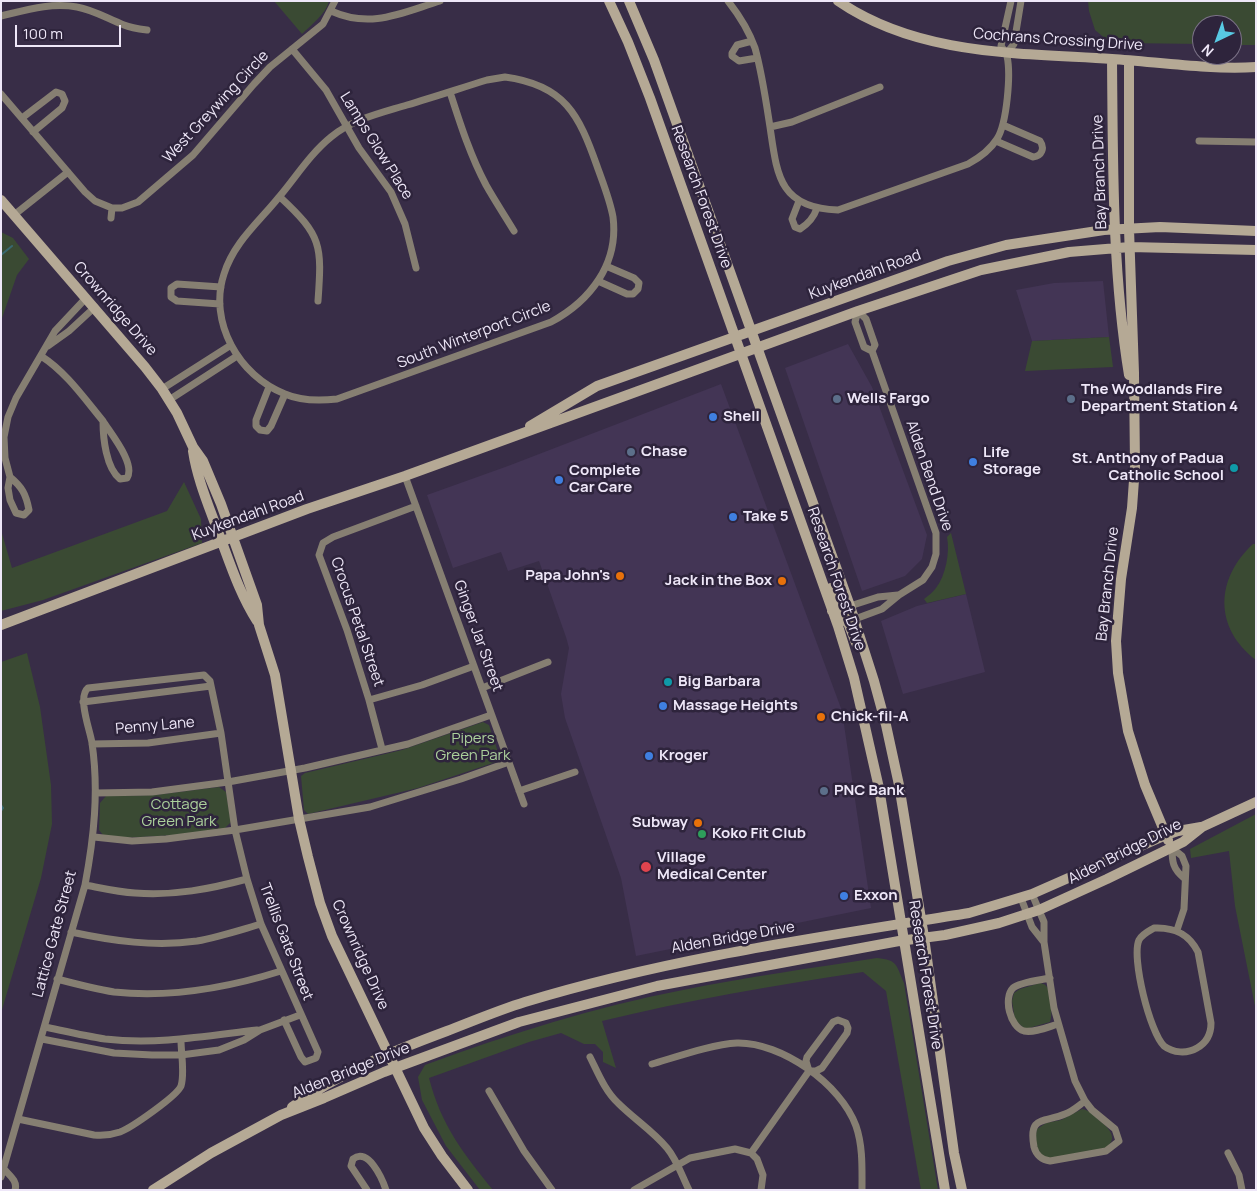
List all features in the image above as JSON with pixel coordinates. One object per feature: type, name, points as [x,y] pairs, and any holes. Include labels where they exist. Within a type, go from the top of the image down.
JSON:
[{"type":"street","name":"West Greywing Circle","points":[[112,208],[122,208],[138,202],[177,171],[209,139],[254,84],[323,24],[335,1]]},
{"type":"street","points":[[331,11],[358,20],[376,20],[440,1]]},
{"type":"street","name":"Research Forest Drive","points":[[609,1],[628,42],[650,98],[854,678],[879,788],[945,1190]]},
{"type":"street","name":"Research Forest Drive","points":[[629,1],[654,60],[855,619],[886,725],[897,777],[924,937],[954,1153],[962,1190]]},
{"type":"street","points":[[728,1],[746,27],[752,41],[757,58],[774,157],[783,185],[799,200],[817,208],[838,210],[958,168],[975,160],[996,141],[1006,108],[1008,66],[1006,54],[1001,46],[1011,1]]},
{"type":"street","name":"Cochrans Crossing Drive","points":[[838,1],[852,11],[888,28],[954,46],[1006,54],[1256,67]]},
{"type":"street","points":[[1006,54],[1014,44],[1021,1]]},
{"type":"street","points":[[1,16],[58,5],[96,13],[125,26],[147,30]]},
{"type":"street","points":[[752,41],[737,45],[732,56],[739,61],[757,58]]},
{"type":"street","name":"Lamps Glow Place","points":[[292,49],[326,90],[359,148],[385,181],[396,200],[405,224],[416,268]]},
{"type":"street","name":"Bay Branch Drive","points":[[1112,59],[1113,174],[1117,248],[1124,345],[1133,403]]},
{"type":"street","name":"Bay Branch Drive","points":[[1129,61],[1129,228],[1134,366],[1135,466],[1132,508],[1117,612],[1116,641],[1122,706],[1134,754],[1172,848]]},
{"type":"street","name":"South Winterport Circle","points":[[506,77],[514,78],[532,83],[549,91],[571,109],[586,137],[612,211],[613,242],[606,266],[598,281],[576,306],[551,322],[350,395],[337,399],[315,400],[294,397],[270,387],[252,374],[237,356],[231,345],[224,326],[220,304],[221,287],[226,268],[241,240],[280,197],[319,148],[331,137],[347,127],[364,119],[487,80],[506,77]]},
{"type":"street","points":[[770,127],[792,122],[880,87]]},
{"type":"street","points":[[22,118],[50,95],[56,92],[62,94],[65,101],[62,108],[33,132]]},
{"type":"street","points":[[450,92],[476,165],[486,186],[514,231]]},
{"type":"street","points":[[1,94],[68,172],[95,200],[112,208],[111,218]]},
{"type":"street","points":[[996,141],[1033,157],[1038,156],[1042,152],[1043,146],[1040,141],[1002,125]]},
{"type":"street","points":[[1199,141],[1256,142]]},
{"type":"street","points":[[14,215],[68,172]]},
{"type":"street","points":[[280,197],[306,223],[316,241],[320,263],[318,302]]},
{"type":"street","name":"Crownridge Drive","points":[[1,200],[116,331],[162,389],[193,447],[203,461],[257,605],[259,625],[275,675],[299,819],[314,882],[332,936],[424,1128],[442,1156],[468,1190]]},
{"type":"street","points":[[799,200],[792,219],[796,228],[800,229],[805,226],[817,208]]},
{"type":"street","name":"Kuykendahl Road","points":[[507,439],[598,386],[948,261],[1006,245],[1116,229],[1160,227],[1256,231]]},
{"type":"street","name":"Kuykendahl Road","points":[[1,625],[222,541],[858,311],[990,268],[1068,252],[1117,248],[1256,250]]},
{"type":"street","points":[[598,281],[627,294],[633,294],[638,289],[639,283],[634,278],[606,266]]},
{"type":"street","points":[[220,304],[177,301],[171,296],[171,288],[177,284],[221,287]]},
{"type":"street","points":[[10,476],[26,494],[29,510],[24,515],[16,512],[10,500],[8,488],[10,476],[4,448],[8,417],[16,398],[61,323],[86,298]]},
{"type":"street","points":[[46,348],[95,308]]},
{"type":"street","name":"Alden Bend Drive","points":[[855,619],[882,609],[923,580],[932,567],[937,546],[936,533],[872,351],[864,346],[855,322],[858,311],[866,319],[872,336],[875,345],[872,351]]},
{"type":"street","points":[[162,389],[231,345]]},
{"type":"street","points":[[41,356],[63,373],[102,421],[130,468],[130,473],[126,478],[120,479],[115,475],[112,468],[102,440],[102,421]]},
{"type":"street","points":[[169,400],[237,356]]},
{"type":"street","points":[[270,387],[256,420],[256,426],[260,430],[267,431],[271,426],[285,394]]},
{"type":"street","name":"Crownridge Drive","points":[[193,447],[196,465],[222,541],[249,608],[259,625]]},
{"type":"street","name":"Ginger Jar Street","points":[[405,476],[524,804]]},
{"type":"street","name":"Crocus Petal Street","points":[[382,749],[347,630],[319,555],[323,543],[333,537],[416,506]]},
{"type":"street","points":[[818,572],[828,582],[842,611],[855,619]]},
{"type":"street","name":"Alden Bend Drive","points":[[850,606],[878,597],[899,596]]},
{"type":"street","points":[[832,611],[848,623],[860,652],[868,661]]},
{"type":"street","points":[[482,688],[548,662]]},
{"type":"street","points":[[369,700],[422,685],[474,666]]},
{"type":"street","points":[[204,675],[208,677],[211,686],[84,702],[83,694],[88,688],[204,675]]},
{"type":"street","name":"Trellis Gate Street","points":[[211,686],[221,733],[236,830],[247,878],[261,924],[318,1052],[316,1058],[305,1062],[284,1020]]},
{"type":"street","name":"Lattice Gate Street","points":[[1,1177],[85,885],[94,837],[96,793],[92,744],[84,702]]},
{"type":"street","points":[[96,793],[152,792],[228,782],[291,770],[408,744],[492,715]]},
{"type":"street","name":"Penny Lane","points":[[92,744],[148,743],[221,733]]},
{"type":"street","points":[[94,837],[123,841],[148,841],[236,830],[370,807],[509,762]]},
{"type":"street","points":[[519,791],[575,772]]},
{"type":"street","name":"Alden Bridge Drive","points":[[153,1190],[220,1148],[281,1115],[395,1068],[519,1022],[657,986],[999,923],[1039,910],[1172,848],[1202,827],[1256,802]]},
{"type":"street","name":"Alden Bridge Drive","points":[[281,1115],[318,1088],[388,1055],[514,1006],[634,973],[746,951],[968,913],[1032,894],[1166,835],[1202,827]]},
{"type":"street","points":[[1172,848],[1172,861],[1176,872],[1184,878]]},
{"type":"street","points":[[1172,848],[1182,856],[1186,866],[1184,909],[1177,930]]},
{"type":"street","points":[[85,885],[133,893],[162,894],[198,891],[247,878]]},
{"type":"street","points":[[1032,894],[1044,922],[1044,942],[1058,1024],[1075,1081],[1084,1101],[1115,1129],[1118,1140],[1106,1151],[1050,1161],[1039,1157],[1035,1152],[1032,1134],[1036,1123],[1073,1111],[1084,1101]]},
{"type":"street","points":[[1021,898],[1032,927],[1044,942]]},
{"type":"street","points":[[71,932],[105,940],[135,943],[174,942],[199,940],[261,924]]},
{"type":"street","points":[[1154,928],[1177,930],[1193,943],[1198,952],[1211,1023],[1211,1030],[1201,1046],[1192,1051],[1180,1052],[1170,1050],[1163,1045],[1151,1022],[1142,990],[1138,947],[1139,940],[1146,932],[1154,928]]},
{"type":"street","points":[[57,979],[113,992],[170,993],[230,986],[281,971]]},
{"type":"street","points":[[1050,978],[1018,985],[1010,994],[1008,1000],[1013,1022],[1017,1028],[1031,1031],[1058,1024]]},
{"type":"street","points":[[42,1039],[114,1053],[152,1056],[181,1055],[219,1050],[244,1040],[260,1030],[300,1015]]},
{"type":"street","points":[[838,1020],[844,1021],[848,1028],[847,1033],[822,1068],[816,1071],[809,1071],[806,1061],[807,1057],[833,1022],[838,1020]]},
{"type":"street","points":[[44,1027],[106,1039],[181,1040],[260,1030]]},
{"type":"street","points":[[18,1119],[102,1136],[122,1132],[168,1101],[180,1088],[182,1078],[181,1040]]},
{"type":"street","points":[[652,1064],[737,1043],[767,1047],[794,1060],[834,1090],[851,1114],[860,1140],[862,1190]]},
{"type":"street","points":[[590,1057],[602,1081],[613,1097],[668,1149],[689,1190]]},
{"type":"street","points":[[750,1153],[809,1071]]},
{"type":"street","points":[[489,1091],[524,1151],[552,1190]]},
{"type":"street","points":[[634,1190],[677,1165],[703,1154],[735,1148],[750,1153],[761,1166],[763,1175],[761,1190]]},
{"type":"street","points":[[1228,1153],[1238,1174],[1242,1190]]},
{"type":"street","points":[[368,1190],[351,1166],[352,1161],[357,1156],[367,1158],[383,1180],[386,1190]]},
{"type":"street","points":[[4,1170],[14,1180],[15,1190]]},
{"type":"shaded area","points":[[1103,281],[1109,337],[1032,341],[1016,290],[1054,283]]},
{"type":"shaded area","points":[[848,344],[872,387],[927,535],[922,559],[905,576],[862,591],[785,368]]},
{"type":"shaded area","points":[[721,384],[842,711],[871,908],[636,956],[621,878],[565,718],[561,694],[569,648],[539,561],[508,571],[501,552],[453,568],[427,495]]},
{"type":"shaded area","points":[[966,594],[985,672],[903,694],[881,621],[917,606]]},
{"type":"green space","points":[[274,1],[329,1],[322,15],[302,34]]},
{"type":"green space","points":[[1088,1],[1256,1],[1256,45],[1242,45],[1242,15],[1192,15],[1192,44],[1122,43],[1107,40],[1095,30]]},
{"type":"green space","points":[[1,232],[13,238],[29,259],[17,275],[1,321]]},
{"type":"green space","points":[[1109,337],[1113,367],[1025,371],[1032,341]]},
{"type":"green space","points":[[184,482],[201,519],[202,543],[43,600],[1,611],[1,530],[12,568],[167,511]]},
{"type":"green space","points":[[951,533],[966,594],[927,603],[924,599],[936,588],[945,570],[947,537]]},
{"type":"green space","points":[[1253,544],[1256,544],[1256,660],[1242,647],[1232,633],[1224,603],[1226,588],[1232,572],[1240,558]]},
{"type":"green space","points":[[27,653],[40,707],[51,785],[52,824],[41,878],[1,1013],[1,662]]},
{"type":"green space","name":"Pipers Green Park","points":[[483,722],[489,725],[500,758],[496,762],[418,788],[308,814],[304,810],[301,776],[305,773],[402,750]]},
{"type":"green space","name":"Cottage Green Park","points":[[219,787],[226,792],[231,822],[224,829],[176,835],[122,838],[103,835],[99,830],[100,803],[106,796],[155,795]]},
{"type":"green space","points":[[1256,814],[1256,1011],[1235,906],[1229,851],[1191,858],[1190,849]]},
{"type":"green space","points":[[877,958],[893,962],[904,983],[938,1190],[921,1190],[886,991],[863,972],[667,1006],[602,1021],[616,1068],[603,1062],[603,1052],[595,1044],[584,1044],[561,1033],[529,1042],[429,1078],[440,1110],[454,1138],[493,1190],[480,1190],[446,1146],[422,1100],[418,1077],[425,1065],[520,1032],[650,997],[731,981]]},
{"type":"green space","points":[[1040,983],[1046,986],[1050,994],[1050,1022],[1024,1028],[1015,1020],[1012,1001],[1014,993],[1020,989]]},
{"type":"green space","points":[[1082,1109],[1091,1113],[1109,1130],[1112,1138],[1109,1145],[1104,1149],[1060,1157],[1049,1158],[1041,1154],[1036,1142],[1037,1129],[1046,1123],[1061,1120]]},
{"type":"waterway","points":[[1,255],[12,246]]},
{"type":"waterway","points":[[1,805],[3,808],[1,811]]},
{"type":"place","name":"Wells Fargo","points":[[837,399]]},
{"type":"place","name":"The Woodlands Fire Department Station 4","points":[[1071,399]]},
{"type":"place","name":"Shell","points":[[713,417]]},
{"type":"place","name":"Chase","points":[[631,452]]},
{"type":"place","name":"Life Storage","points":[[973,462]]},
{"type":"place","name":"St. Anthony of Padua Catholic School","points":[[1234,468]]},
{"type":"place","name":"Complete Car Care","points":[[559,480]]},
{"type":"place","name":"Take 5","points":[[733,517]]},
{"type":"place","name":"Papa John's","points":[[620,576]]},
{"type":"place","name":"Jack in the Box","points":[[782,581]]},
{"type":"place","name":"Big Barbara","points":[[668,682]]},
{"type":"place","name":"Massage Heights","points":[[663,706]]},
{"type":"place","name":"Chick-fil-A","points":[[821,717]]},
{"type":"place","name":"Kroger","points":[[649,756]]},
{"type":"place","name":"PNC Bank","points":[[824,791]]},
{"type":"place","name":"Subway","points":[[698,823]]},
{"type":"place","name":"Koko Fit Club","points":[[702,834]]},
{"type":"place","name":"Village Medical Center","points":[[646,867]]},
{"type":"place","name":"Exxon","points":[[844,896]]}]
